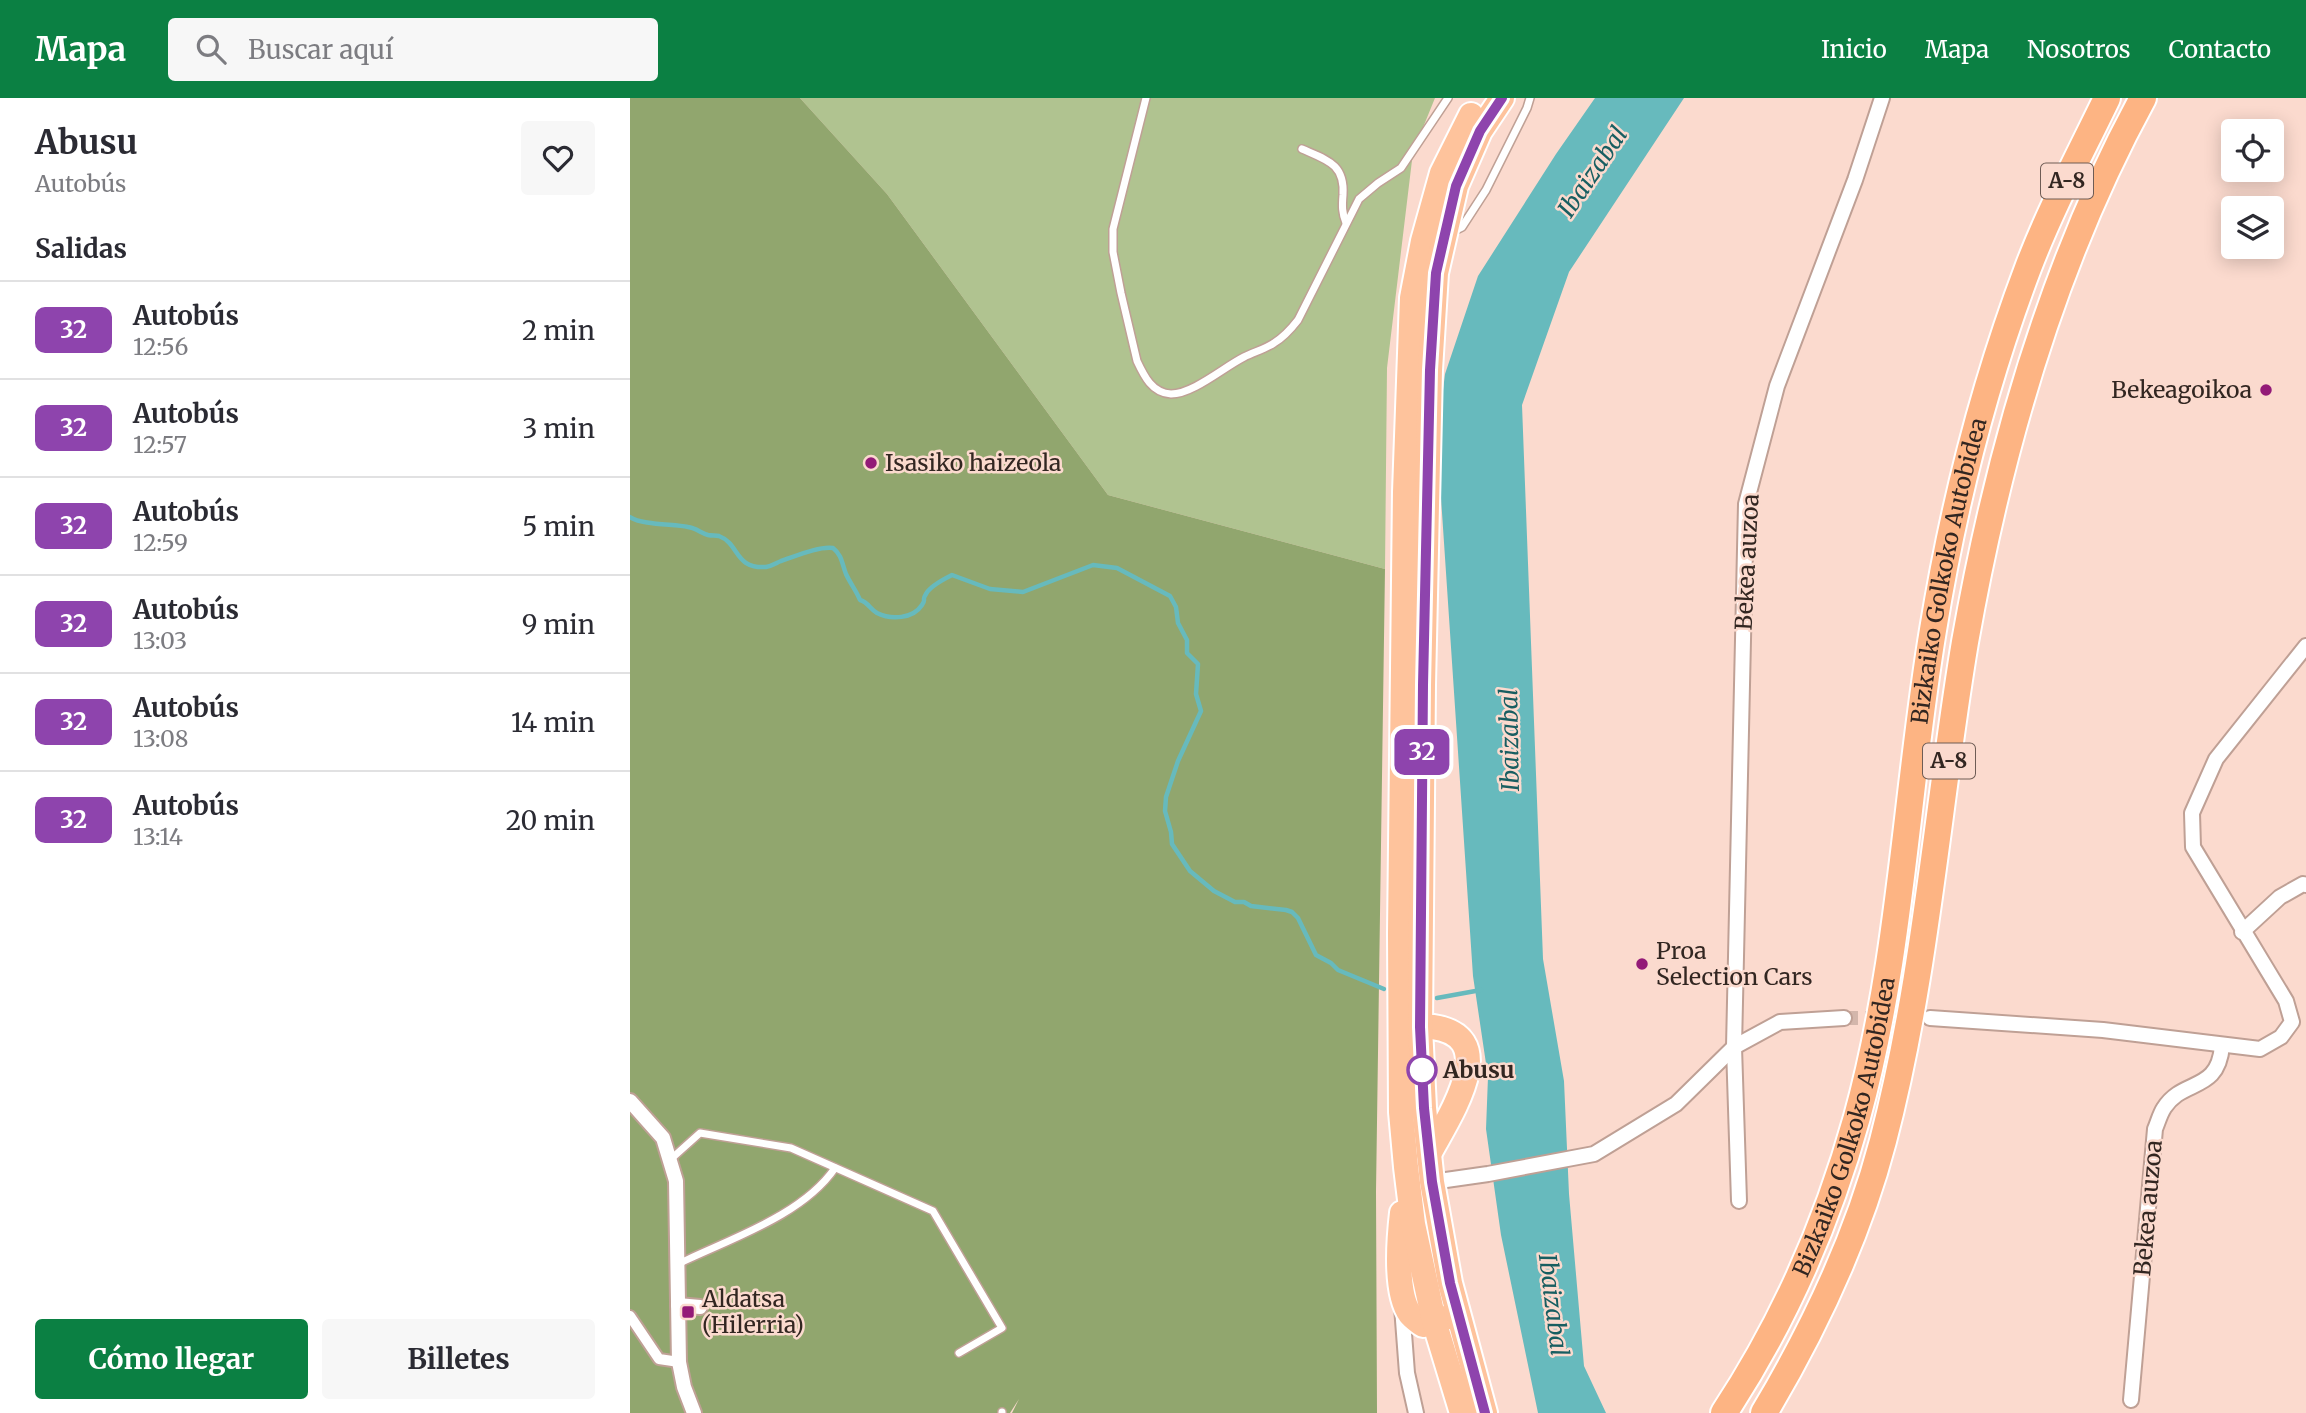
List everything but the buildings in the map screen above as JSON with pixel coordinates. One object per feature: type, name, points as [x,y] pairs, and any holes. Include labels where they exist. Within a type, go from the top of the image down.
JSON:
[{"type":"highway","points":[[1481,98],[1443,173],[1423,241],[1412,298],[1405,492],[1400,933],[1432,1182],[1438,1320],[1485,1413]]},
{"type":"highway","points":[[1462,1413],[1413,1224],[1401,1112],[1411,1027],[1430,370],[1436,273],[1456,186],[1480,131],[1502,98]]},
{"type":"highway","points":[[2029,264],[2072,132],[2087,98]]},
{"type":"highway","name":"Bizkaiko Golkoko Autobidea","points":[[1724,1413],[1783,1311],[1809,1256],[1837,1182],[1858,1115],[1892,940],[1938,604],[1964,478],[2001,344],[2029,264],[2107,98]]},
{"type":"highway","name":"Bizkaiko Golkoko Autobidea","points":[[1763,1413],[1808,1332],[1837,1270],[1882,1144],[1902,1060],[1922,954],[1965,642],[1999,477],[2034,352],[2055,292],[2143,101]]},
{"type":"highway","points":[[1411,1027],[1445,1029],[1455,1035],[1465,1047],[1470,1059],[1460,1096],[1429,1155]]},
{"type":"highway","points":[[1406,1167],[1400,1229],[1401,1284],[1411,1316],[1438,1320]]},
{"type":"street","name":"Bekea auzoa","points":[[1739,1201],[1734,1047],[1746,504],[1777,386],[1882,98]]},
{"type":"street","points":[[1930,1018],[2103,1030],[2260,1049],[2299,1023],[2193,847],[2192,813],[2216,759],[2306,646]]},
{"type":"street","points":[[2242,932],[2280,897],[2303,884],[2306,885]]},
{"type":"street","points":[[1432,1182],[1594,1154],[1676,1104],[1734,1047],[1780,1022],[1844,1018]]},
{"type":"street","name":"Bekea auzoa","points":[[2131,1401],[2155,1129],[2165,1107],[2214,1074],[2221,1062],[2222,1046]]},
{"type":"street","points":[[630,1101],[663,1138],[676,1181],[679,1362],[684,1387],[694,1413]]},
{"type":"street","points":[[1401,1284],[1404,1352],[1416,1413]]},
{"type":"street","points":[[678,1305],[700,1307]]},
{"type":"street","points":[[630,1316],[659,1359],[679,1362]]},
{"type":"street","points":[[1404,1352],[1409,1340],[1438,1320]]},
{"type":"lane","points":[[1146,98],[1113,229],[1113,251],[1137,361],[1145,378],[1155,388],[1168,394],[1184,392],[1242,358],[1274,343],[1289,331],[1298,320],[1359,199],[1401,168],[1448,98]]},
{"type":"lane","points":[[1443,237],[1462,227],[1486,190],[1530,98]]},
{"type":"lane","points":[[1302,149],[1328,160],[1339,170],[1344,183],[1342,214],[1346,223]]},
{"type":"lane","points":[[671,1160],[700,1133],[791,1149],[933,1211],[1002,1328],[959,1353]]},
{"type":"lane","points":[[677,1264],[793,1209],[825,1182],[835,1168]]},
{"type":"green space","points":[[630,98],[800,98],[887,194],[1108,495],[1385,569],[1376,1191],[1377,1413],[1012,1413],[1019,1399],[1010,1413],[630,1413]]},
{"type":"green space","points":[[800,98],[1435,98],[1413,152],[1387,368],[1385,569],[1108,495],[887,194]]},
{"type":"water","name":"Ibaizabal","points":[[1595,98],[1684,98],[1569,272],[1522,405],[1543,959],[1564,1081],[1569,1194],[1584,1366],[1606,1413],[1538,1413],[1501,1235],[1486,1129],[1488,1077],[1473,976],[1437,438],[1445,374],[1478,276]]},
{"type":"waterway","points":[[630,517],[719,536],[731,544],[743,560],[756,567],[768,567],[807,552],[833,548],[860,600],[877,613],[889,617],[907,616],[918,610],[931,588],[952,575],[990,589],[1023,592],[1093,565],[1117,568],[1170,596],[1176,607],[1178,623],[1187,640],[1187,653],[1198,664],[1196,694],[1201,711],[1178,761],[1166,797],[1165,811],[1172,844],[1190,871],[1214,891],[1235,902],[1292,912],[1298,918],[1316,955],[1338,970],[1384,989]]},
{"type":"waterway","points":[[1437,998],[1481,990]]},
{"type":"tunnel","points":[[1844,1018],[1915,1018]]},
{"type":"bus line","name":"32","points":[[1485,1413],[1450,1283],[1432,1182],[1424,1108],[1420,1027],[1423,685],[1430,370],[1436,273],[1456,186],[1480,131],[1502,98]]},
{"type":"place","name":"Bekeagoikoa","points":[[2266,390]]},
{"type":"place","name":"Isasiko haizeola","points":[[871,463]]},
{"type":"place","name":"Proa Selection Cars","points":[[1642,964]]},
{"type":"place","name":"Abusu","points":[[1422,1070]]},
{"type":"place","name":"Aldatsa (Hilerria)","points":[[688,1312]]}]
